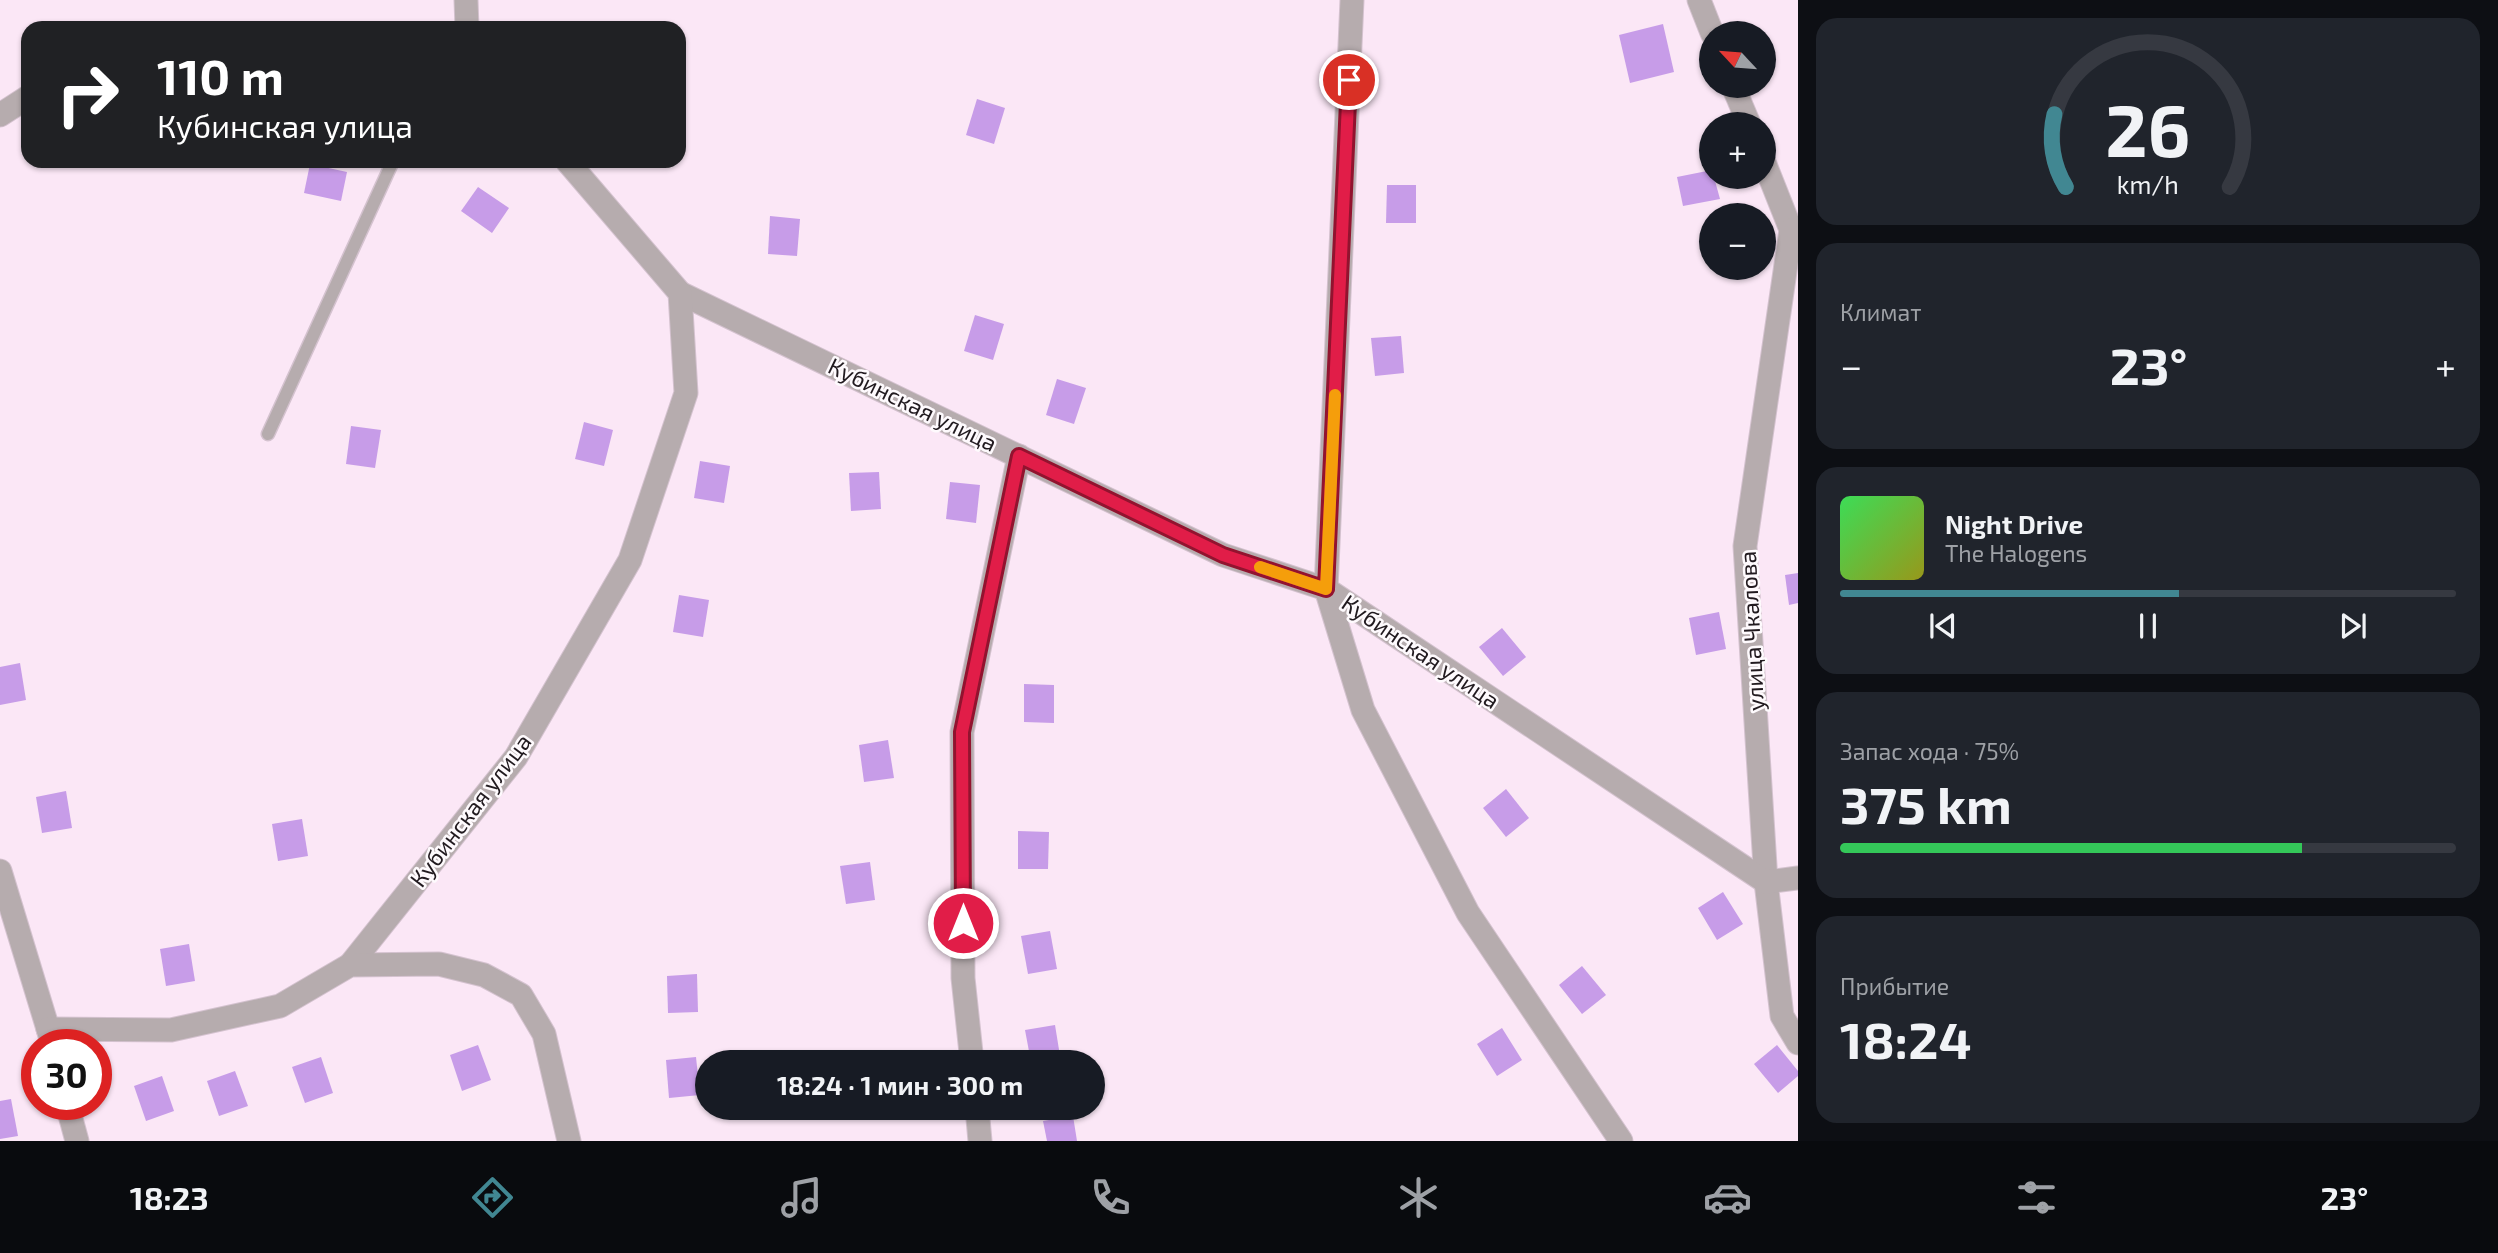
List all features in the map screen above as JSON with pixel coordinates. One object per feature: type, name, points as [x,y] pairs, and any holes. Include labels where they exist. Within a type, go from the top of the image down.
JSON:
[{"type":"street","points":[[466,0],[467,21]]},
{"type":"street","points":[[1352,0],[1326,589],[1363,710],[1468,913],[1621,1141]]},
{"type":"street","points":[[1699,0],[1707,21]]},
{"type":"street","points":[[0,114],[21,101]]},
{"type":"street","name":"Кубинская улица","points":[[572,168],[680,293],[1223,555],[1326,589],[1766,882]]},
{"type":"street","points":[[1775,189],[1794,235]]},
{"type":"street","name":"улица Чкалова","points":[[1794,235],[1745,547],[1766,882],[1782,1016],[1798,1043]]},
{"type":"street","name":"Кубинская улица","points":[[350,965],[516,757],[630,560],[686,393],[680,293]]},
{"type":"street","points":[[971,1050],[963,978],[962,732],[1019,456]]},
{"type":"street","points":[[0,871],[48,1029]]},
{"type":"street","points":[[1766,882],[1798,878]]},
{"type":"street","points":[[112,1033],[171,1030],[280,1006],[350,965],[439,964],[484,975],[521,995],[544,1034],[569,1141]]},
{"type":"street","points":[[72,1120],[77,1141]]},
{"type":"street","points":[[978,1120],[980,1141]]},
{"type":"lane","points":[[268,434],[390,168]]},
{"type":"building","points":[[1663,24],[1674,72],[1630,83],[1619,35]]},
{"type":"building","points":[[977,99],[1005,108],[994,144],[966,135]]},
{"type":"building","points":[[309,168],[347,172],[341,201],[304,193]]},
{"type":"building","points":[[1699,173],[1699,189],[1717,189],[1720,199],[1683,206],[1677,177]]},
{"type":"building","points":[[1387,185],[1416,185],[1416,223],[1386,223]]},
{"type":"building","points":[[478,187],[509,208],[492,233],[461,211]]},
{"type":"building","points":[[770,216],[800,219],[797,256],[768,254]]},
{"type":"building","points":[[975,315],[1004,324],[993,360],[964,351]]},
{"type":"building","points":[[1401,336],[1404,373],[1375,376],[1371,338]]},
{"type":"building","points":[[1057,379],[1086,388],[1074,424],[1046,415]]},
{"type":"building","points":[[584,422],[613,430],[604,466],[575,459]]},
{"type":"building","points":[[351,426],[381,430],[375,468],[346,464]]},
{"type":"building","points":[[700,461],[730,466],[724,503],[694,498]]},
{"type":"building","points":[[879,472],[881,509],[851,511],[849,473]]},
{"type":"building","points":[[950,482],[980,485],[976,523],[946,519]]},
{"type":"building","points":[[1798,573],[1798,603],[1789,605],[1785,575]]},
{"type":"building","points":[[679,595],[709,600],[703,637],[673,632]]},
{"type":"building","points":[[1719,612],[1726,649],[1696,655],[1689,618]]},
{"type":"building","points":[[1502,628],[1526,657],[1503,676],[1479,647]]},
{"type":"building","points":[[20,663],[26,700],[0,705],[0,667]]},
{"type":"building","points":[[1024,684],[1054,685],[1054,723],[1024,722]]},
{"type":"building","points":[[888,740],[894,778],[864,782],[859,745]]},
{"type":"building","points":[[1506,789],[1529,818],[1506,837],[1483,808]]},
{"type":"building","points":[[66,791],[72,828],[42,833],[36,797]]},
{"type":"building","points":[[302,819],[308,856],[278,861],[272,824]]},
{"type":"building","points":[[1018,831],[1049,832],[1048,869],[1018,869]]},
{"type":"building","points":[[870,862],[875,900],[846,904],[840,866]]},
{"type":"building","points":[[1723,892],[1743,924],[1717,940],[1698,908]]},
{"type":"building","points":[[1050,931],[1057,969],[1028,974],[1021,936]]},
{"type":"building","points":[[189,944],[195,981],[166,986],[160,949]]},
{"type":"building","points":[[1582,966],[1606,995],[1582,1014],[1559,985]]},
{"type":"building","points":[[697,974],[698,1012],[668,1013],[667,976]]},
{"type":"building","points":[[1055,1025],[1059,1050],[1029,1050],[1025,1030]]},
{"type":"building","points":[[1502,1028],[1522,1060],[1497,1076],[1477,1044]]},
{"type":"building","points":[[478,1045],[491,1080],[462,1091],[450,1055]]},
{"type":"building","points":[[1777,1045],[1798,1071],[1798,1076],[1778,1093],[1754,1064]]},
{"type":"building","points":[[321,1057],[333,1093],[305,1103],[292,1067]]},
{"type":"building","points":[[695,1057],[695,1095],[669,1098],[666,1060]]},
{"type":"building","points":[[235,1071],[248,1106],[219,1116],[207,1081]]},
{"type":"building","points":[[162,1076],[174,1111],[146,1121],[134,1086]]},
{"type":"building","points":[[11,1099],[18,1136],[0,1139],[0,1101]]},
{"type":"building","points":[[1074,1120],[1077,1141],[1047,1141],[1043,1121]]},
{"type":"slow traffic","points":[[1260,567],[1326,589],[1335,395]]},
{"type":"route","points":[[963,923],[962,732],[1019,456],[1223,555],[1326,589],[1349,80]]}]
